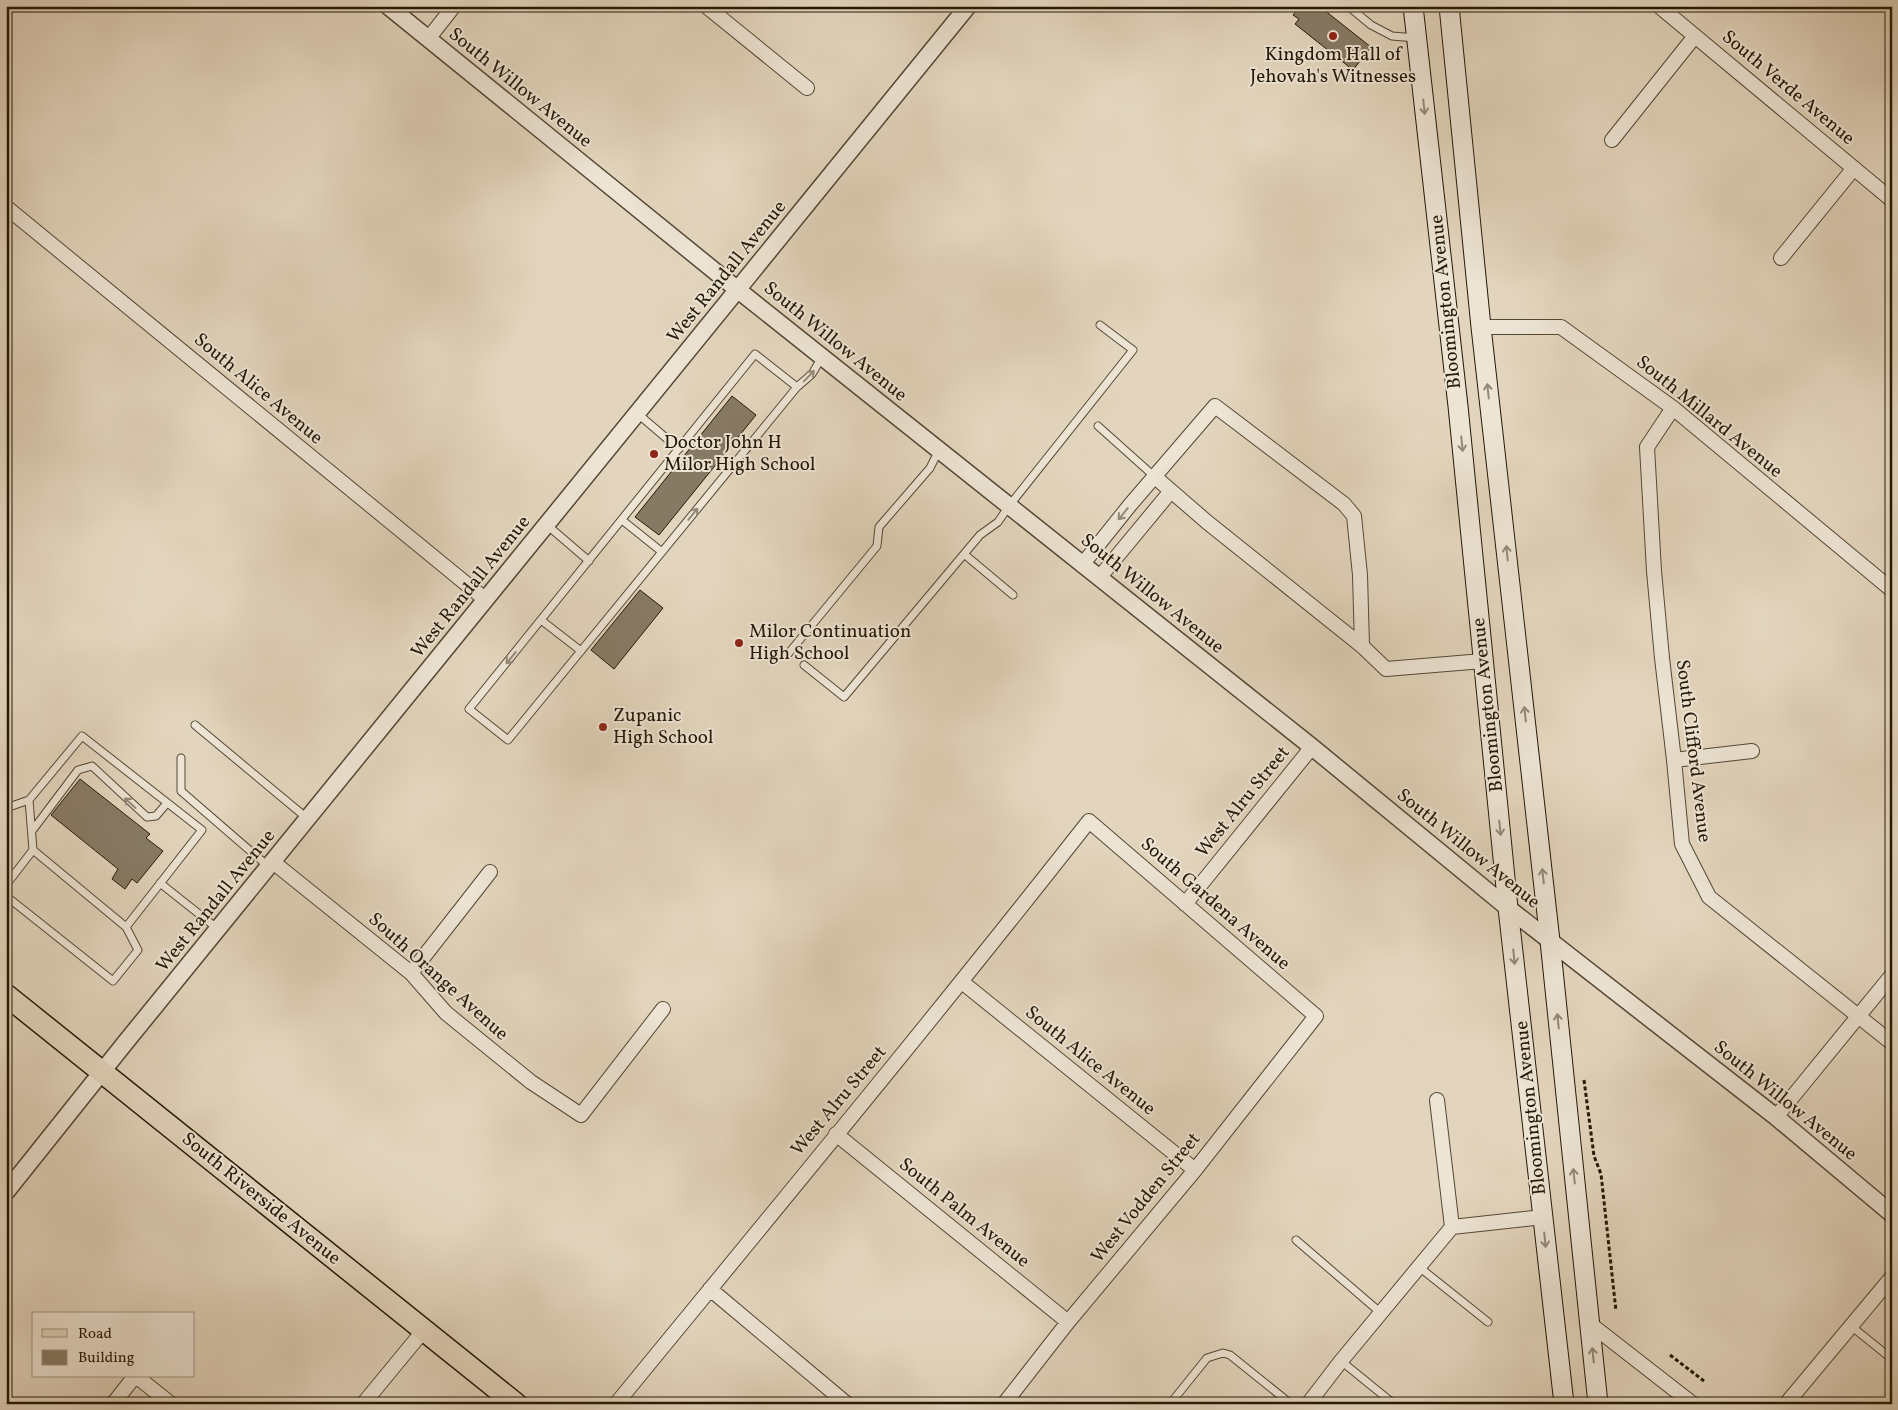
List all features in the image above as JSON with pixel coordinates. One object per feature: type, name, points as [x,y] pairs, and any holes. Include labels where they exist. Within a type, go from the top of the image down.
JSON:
[{"type":"main road","name":"Bloomington Avenue","points":[[1413,6],[1458,406],[1508,908],[1564,1404]]},
{"type":"main road","name":"Bloomington Avenue","points":[[1449,6],[1481,327],[1550,942],[1598,1404]]},
{"type":"main road","name":"South Riverside Avenue","points":[[6,995],[516,1404]]},
{"type":"street","name":"South Willow Avenue","points":[[388,6],[738,290],[1312,747],[1550,942],[1776,1117],[1892,1214]]},
{"type":"street","points":[[428,39],[454,6]]},
{"type":"street","points":[[706,6],[807,88]]},
{"type":"street","name":"West Randall Avenue","points":[[6,1192],[968,6]]},
{"type":"street","name":"South Verde Avenue","points":[[1659,6],[1892,200]]},
{"type":"street","points":[[1612,140],[1695,36]]},
{"type":"street","points":[[1781,258],[1854,168]]},
{"type":"street","name":"South Alice Avenue","points":[[6,207],[486,600]]},
{"type":"street","name":"South Millard Avenue","points":[[1481,327],[1561,327],[1673,408],[1892,590]]},
{"type":"street","points":[[1082,565],[1216,406],[1344,504],[1354,516],[1360,575],[1362,646]]},
{"type":"street","name":"South Clifford Avenue","points":[[1673,408],[1647,447],[1656,590],[1682,844],[1709,897],[1892,1043]]},
{"type":"street","points":[[1155,477],[1207,522],[1362,646],[1386,669],[1483,661]]},
{"type":"street","points":[[1099,578],[1171,491]]},
{"type":"street","name":"West Alru Street","points":[[1185,904],[1312,747]]},
{"type":"street","points":[[1674,760],[1752,751]]},
{"type":"street","name":"West Alru Street","points":[[616,1404],[962,982],[1090,821]]},
{"type":"street","name":"South Gardena Avenue","points":[[1090,821],[1316,1016]]},
{"type":"street","name":"South Orange Avenue","points":[[271,865],[411,973],[446,1012],[531,1082],[581,1114],[663,1009]]},
{"type":"street","points":[[411,973],[490,872]]},
{"type":"street","points":[[1776,1117],[1892,975]]},
{"type":"street","name":"South Alice Avenue","points":[[962,982],[1195,1170]]},
{"type":"street","name":"West Vodden Street","points":[[1004,1404],[1068,1322],[1195,1170],[1316,1016]]},
{"type":"street","points":[[1437,1100],[1452,1227]]},
{"type":"street","name":"South Palm Avenue","points":[[836,1134],[1068,1322]]},
{"type":"street","points":[[1308,1404],[1341,1361],[1452,1227],[1543,1217]]},
{"type":"street","points":[[1786,1404],[1892,1277]]},
{"type":"street","points":[[710,1289],[847,1404]]},
{"type":"street","points":[[1589,1323],[1693,1404]]},
{"type":"street","points":[[363,1404],[424,1330]]},
{"type":"street","points":[[113,1404],[134,1378]]},
{"type":"street","points":[[138,1378],[171,1404]]},
{"type":"lane","points":[[1348,6],[1371,25],[1392,36],[1417,38]]},
{"type":"lane","points":[[804,664],[844,697],[980,535],[998,522],[1133,350],[1100,325]]},
{"type":"lane","points":[[797,387],[755,354],[469,709],[508,740],[797,387],[812,374],[822,357]]},
{"type":"lane","points":[[638,414],[680,449]]},
{"type":"lane","points":[[1098,426],[1155,477]]},
{"type":"lane","points":[[788,654],[877,546],[879,527],[930,468],[939,450]]},
{"type":"lane","points":[[622,520],[662,552]]},
{"type":"lane","points":[[547,526],[589,561]]},
{"type":"lane","points":[[964,554],[1013,595]]},
{"type":"lane","points":[[541,620],[581,651]]},
{"type":"lane","points":[[195,726],[308,819]]},
{"type":"lane","points":[[6,808],[29,800],[82,736],[202,830],[126,927]]},
{"type":"lane","points":[[180,758],[181,792],[271,865]]},
{"type":"lane","points":[[32,830],[78,770],[92,766],[147,817],[156,816],[167,803]]},
{"type":"lane","points":[[6,885],[33,850],[29,800]]},
{"type":"lane","points":[[6,896],[113,981],[138,950],[126,927],[33,850]]},
{"type":"lane","points":[[160,882],[218,929]]},
{"type":"lane","points":[[1296,1240],[1381,1313]]},
{"type":"lane","points":[[1419,1267],[1488,1322]]},
{"type":"lane","points":[[1851,1326],[1892,1359]]},
{"type":"lane","points":[[1170,1404],[1207,1358],[1223,1353],[1230,1355],[1291,1404]]},
{"type":"lane","points":[[1341,1361],[1394,1404]]},
{"type":"path","points":[[1584,1079],[1594,1156],[1601,1174],[1616,1311]]},
{"type":"path","points":[[1670,1355],[1704,1381]]},
{"type":"building","name":"Kingdom Hall of Jehovah's Witnesses","points":[[1301,6],[1319,6],[1371,47],[1353,70],[1295,24],[1299,19],[1293,15]]},
{"type":"building","points":[[732,396],[756,415],[659,535],[635,517]]},
{"type":"building","points":[[640,590],[663,608],[614,669],[591,650]]},
{"type":"building","points":[[80,779],[150,834],[146,838],[163,851],[137,883],[132,879],[125,889],[112,879],[118,869],[51,815]]},
{"type":"place","name":"Kingdom Hall of Jehovah's Witnesses","points":[[1333,36]]},
{"type":"place","name":"Doctor John H Milor High School","points":[[654,454]]},
{"type":"place","name":"Milor Continuation High School","points":[[739,643]]},
{"type":"place","name":"Zupanic High School","points":[[603,727]]}]
